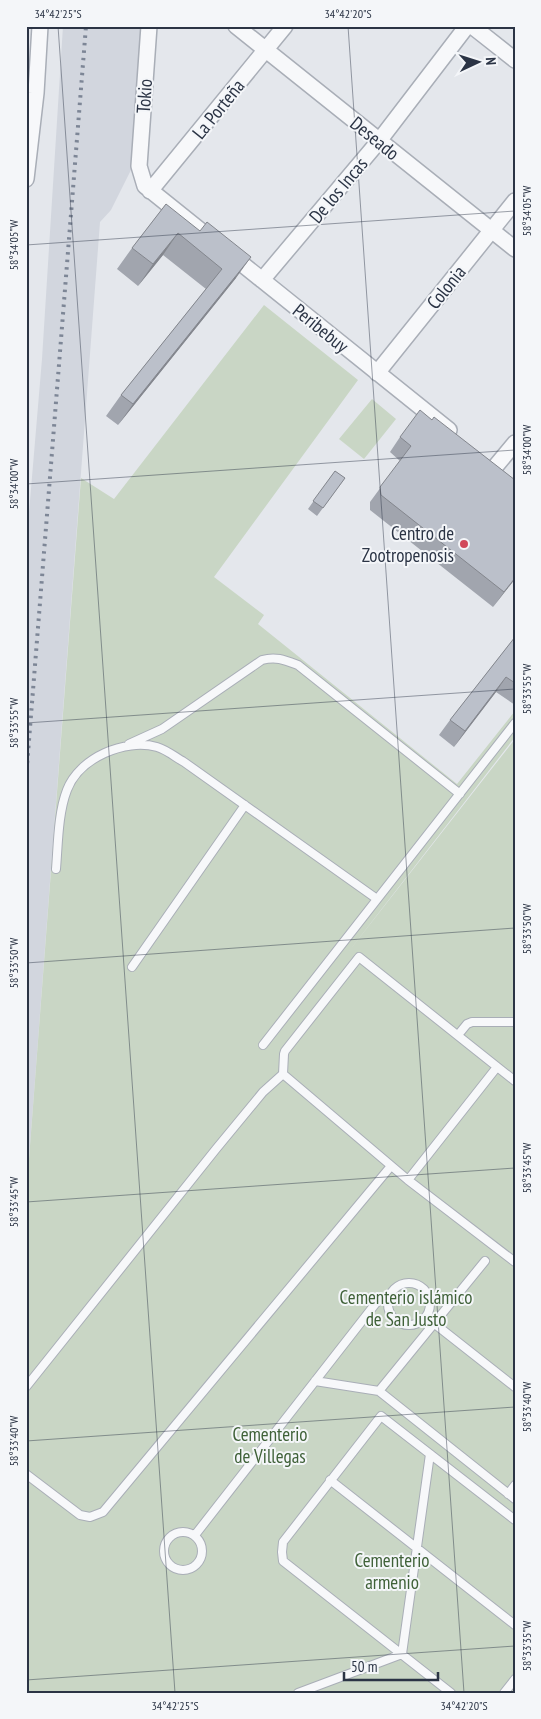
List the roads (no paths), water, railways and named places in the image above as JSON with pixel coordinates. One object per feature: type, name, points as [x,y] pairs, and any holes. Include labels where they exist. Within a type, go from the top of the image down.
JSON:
[{"type":"street","points":[[26,179],[31,90],[40,26]]},
{"type":"street","name":"Tokio","points":[[139,166],[149,26]]},
{"type":"street","name":"Deseado","points":[[236,26],[515,249]]},
{"type":"street","name":"La Porteña","points":[[150,191],[285,26]]},
{"type":"street","name":"De los Incas","points":[[262,280],[379,141],[467,26]]},
{"type":"street","points":[[472,26],[515,60]]},
{"type":"street","name":"Peribebuy","points":[[139,166],[145,186],[150,191],[458,438]]},
{"type":"street","name":"Colonia","points":[[377,373],[515,200]]},
{"type":"street","points":[[495,467],[515,442]]},
{"type":"street","points":[[480,456],[508,478]]},
{"type":"lane","points":[[56,869],[60,824],[67,791],[76,774],[95,757],[137,742],[162,729],[262,660],[271,658],[280,658],[298,665],[460,794]]},
{"type":"lane","points":[[263,1045],[515,723]]},
{"type":"lane","points":[[120,748],[150,746],[165,750],[377,899]]},
{"type":"lane","points":[[132,967],[245,805]]},
{"type":"lane","points":[[26,1387],[216,1149],[263,1092],[283,1074],[285,1051],[359,957],[515,1081]]},
{"type":"lane","points":[[458,1035],[467,1024],[472,1022],[515,1022]]},
{"type":"lane","points":[[408,1180],[497,1067]]},
{"type":"lane","points":[[283,1074],[408,1180],[515,1262]]},
{"type":"lane","points":[[26,1474],[80,1515],[90,1517],[103,1512],[391,1166]]},
{"type":"lane","points":[[379,1391],[485,1261]]},
{"type":"lane","points":[[194,1535],[376,1303],[404,1282],[417,1283],[427,1292],[430,1298],[429,1311],[426,1317],[414,1324],[401,1324],[395,1320],[388,1308],[389,1295]]},
{"type":"lane","points":[[426,1317],[515,1387]]},
{"type":"lane","points":[[315,1381],[379,1391],[512,1496],[515,1485]]},
{"type":"lane","points":[[451,1693],[283,1561],[283,1542],[381,1416],[515,1520]]},
{"type":"lane","points":[[402,1654],[430,1454]]},
{"type":"lane","points":[[330,1480],[515,1625]]},
{"type":"lane","points":[[182,1531],[194,1535],[199,1539],[202,1551],[199,1562],[189,1570],[171,1567],[164,1556],[165,1542],[175,1533],[182,1531]]},
{"type":"lane","points":[[298,1693],[402,1654]]},
{"type":"lane","points":[[504,1693],[515,1679]]},
{"type":"railway","points":[[26,778],[86,26]]},
{"type":"place","name":"Centro de Zootropenosis","points":[[464,544]]},
{"type":"park label","name":"Cementerio islámico de San Justo","points":[[406,1308]]},
{"type":"park label","name":"Cementerio de Villegas","points":[[270,1445]]},
{"type":"park label","name":"Cementerio armenio","points":[[392,1571]]}]
